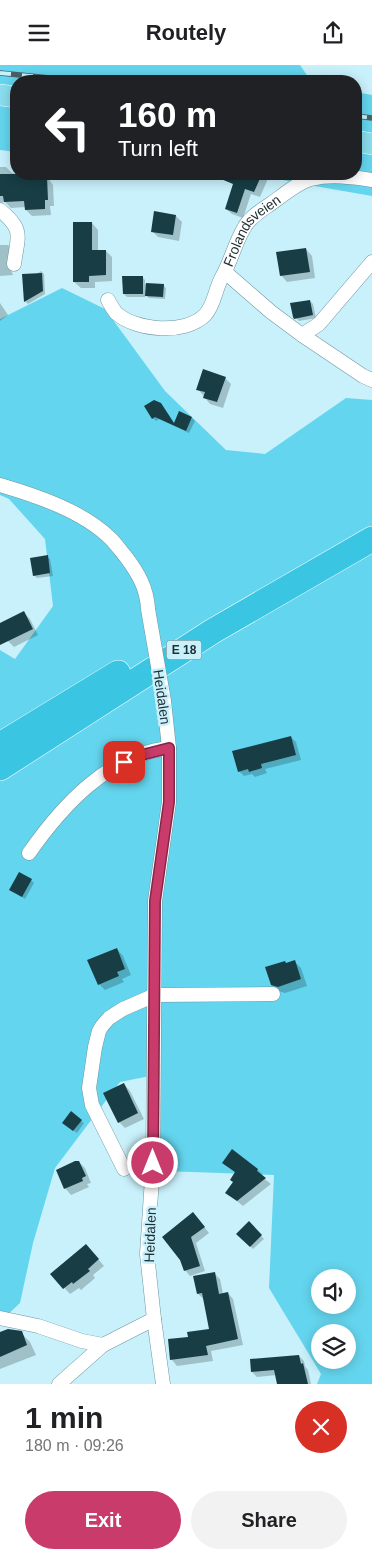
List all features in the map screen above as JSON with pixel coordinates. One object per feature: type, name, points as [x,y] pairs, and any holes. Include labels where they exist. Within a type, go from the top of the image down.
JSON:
[{"type":"highway","name":"E 18","points":[[0,745],[206,618],[372,523]]},
{"type":"highway","name":"E 18","points":[[0,768],[213,631],[372,539]]},
{"type":"street","name":"Frolandsveien","points":[[308,180],[252,217],[244,227],[225,272],[271,312],[302,335],[363,376],[372,380]]},
{"type":"street","points":[[0,210],[14,221],[19,233],[14,264]]},
{"type":"street","points":[[302,335],[319,324],[372,261]]},
{"type":"street","points":[[108,300],[116,312],[133,323],[154,328],[179,327],[198,320],[206,314],[212,305],[225,272]]},
{"type":"street","name":"Heidalen","points":[[0,485],[51,502],[93,524],[111,539],[137,571],[147,595],[164,701],[169,748],[169,802],[155,901],[153,1163],[147,1254],[163,1384]]},
{"type":"street","points":[[29,853],[46,828],[73,799],[112,767],[134,757],[169,748]]},
{"type":"street","points":[[124,1169],[92,1105],[89,1088],[91,1065],[99,1031],[102,1026],[123,1009],[155,995],[273,994]]},
{"type":"street","points":[[0,1317],[38,1326],[82,1341],[103,1345]]},
{"type":"street","points":[[59,1384],[103,1345],[154,1319]]},
{"type":"shaded area","points":[[0,65],[300,65],[307,75],[10,75],[10,151],[0,150]]},
{"type":"shaded area","points":[[362,93],[372,95],[372,196],[283,180],[362,180]]},
{"type":"shaded area","points":[[62,288],[105,309],[165,391],[226,450],[265,454],[346,398],[372,400],[372,1384],[317,1384],[321,1374],[318,1369],[356,1369],[356,1324],[311,1324],[311,1357],[269,1288],[274,1175],[163,1171],[154,1085],[150,1076],[120,1082],[55,1168],[33,1243],[20,1303],[0,1322],[0,650],[15,659],[53,606],[45,539],[9,499],[0,495],[0,319]]},
{"type":"building","points":[[0,174],[10,174],[10,180],[47,180],[48,200],[45,200],[45,209],[25,210],[24,201],[4,202],[3,196],[0,196]]},
{"type":"building","points":[[223,180],[259,180],[254,192],[245,189],[237,213],[225,209],[233,184]]},
{"type":"building","points":[[154,211],[176,215],[173,235],[151,232]]},
{"type":"building","points":[[73,222],[92,222],[92,250],[106,250],[106,275],[89,276],[89,282],[73,282]]},
{"type":"building","points":[[306,248],[310,272],[280,276],[276,252]]},
{"type":"building","points":[[42,273],[43,291],[24,302],[22,274]]},
{"type":"building","points":[[122,276],[143,276],[143,294],[123,294]]},
{"type":"building","points":[[146,283],[164,284],[163,297],[145,296]]},
{"type":"building","points":[[310,300],[313,315],[294,319],[290,303]]},
{"type":"building","points":[[203,369],[226,377],[217,402],[203,398],[205,392],[196,390]]},
{"type":"building","points":[[154,400],[161,403],[174,423],[179,411],[192,417],[186,431],[155,417],[152,419],[144,406]]},
{"type":"building","points":[[48,555],[50,573],[33,576],[30,558]]},
{"type":"building","points":[[24,611],[33,629],[0,645],[0,623]]},
{"type":"building","points":[[291,736],[296,755],[261,764],[262,768],[249,772],[248,769],[238,772],[232,751]]},
{"type":"building","points":[[19,872],[32,879],[22,897],[9,890]]},
{"type":"building","points":[[117,948],[125,969],[117,972],[119,976],[98,985],[87,960]]},
{"type":"building","points":[[295,960],[301,979],[278,987],[271,985],[265,967]]},
{"type":"building","points":[[124,1083],[138,1113],[118,1123],[103,1093]]},
{"type":"building","points":[[71,1111],[82,1120],[73,1131],[62,1123]]},
{"type":"building","points":[[232,1149],[258,1169],[257,1171],[266,1178],[237,1201],[225,1193],[233,1182],[230,1180],[235,1172],[222,1163]]},
{"type":"building","points":[[79,1161],[86,1176],[82,1178],[83,1181],[64,1189],[56,1170]]},
{"type":"building","points":[[193,1212],[205,1227],[191,1237],[200,1266],[184,1271],[180,1260],[162,1237]]},
{"type":"building","points":[[249,1221],[262,1235],[250,1247],[236,1234]]},
{"type":"building","points":[[86,1244],[99,1259],[88,1269],[90,1271],[63,1289],[50,1274]]},
{"type":"building","points":[[215,1272],[219,1294],[228,1292],[238,1339],[206,1346],[208,1355],[170,1360],[168,1339],[188,1337],[187,1332],[209,1329],[202,1293],[197,1294],[193,1276]]},
{"type":"building","points":[[8,1329],[22,1331],[27,1345],[0,1357],[0,1332]]},
{"type":"building","points":[[299,1355],[308,1384],[277,1384],[274,1370],[251,1372],[250,1359]]},
{"type":"railway","points":[[0,73],[20,75]]},
{"type":"railway","points":[[362,117],[372,118]]},
{"type":"route","points":[[124,762],[134,757],[169,748],[169,802],[155,901],[153,1163]]}]
